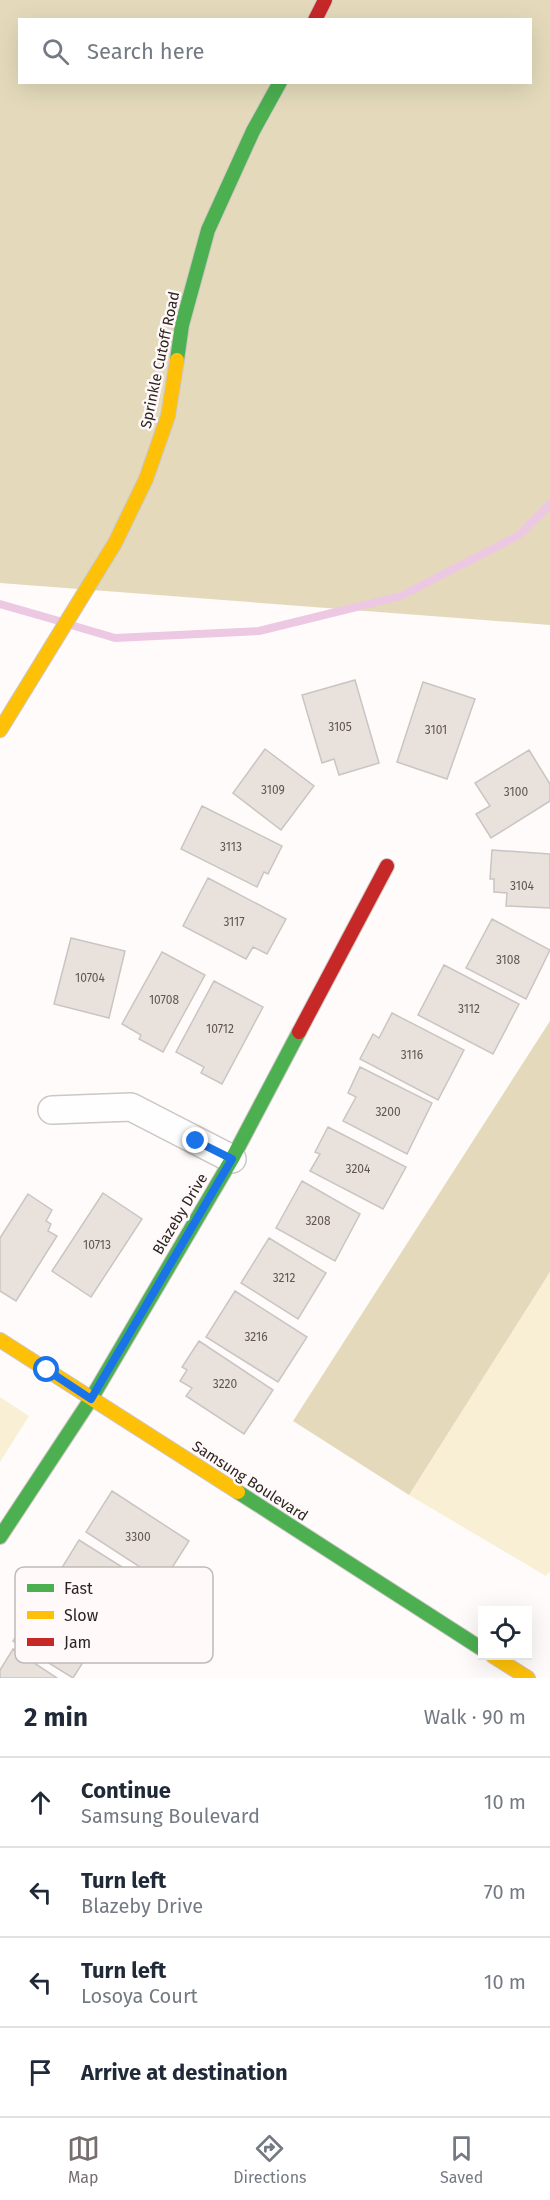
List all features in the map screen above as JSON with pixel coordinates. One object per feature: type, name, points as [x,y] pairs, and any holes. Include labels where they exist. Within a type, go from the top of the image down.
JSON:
[{"type":"street","points":[[316,18],[325,0]]},
{"type":"street","name":"Sprinkle Cutoff Road","points":[[0,730],[115,543],[146,479],[168,416],[182,325],[208,230],[254,131],[279,84]]},
{"type":"street","name":"Blazeby Drive","points":[[0,1537],[91,1399],[232,1159],[387,866]]},
{"type":"street","points":[[52,1110],[131,1107],[232,1159]]},
{"type":"street","name":"Samsung Boulevard","points":[[0,1340],[478,1646]]},
{"type":"street","points":[[499,1660],[528,1678]]},
{"type":"shaded area","points":[[0,0],[550,0],[550,625],[0,583]]},
{"type":"shaded area","points":[[550,1021],[550,1272],[409,1495],[293,1421]]},
{"type":"shaded area","points":[[550,1272],[550,1571],[546,1576],[409,1495]]},
{"type":"shaded area","points":[[0,1397],[29,1416],[0,1462]]},
{"type":"building","points":[[355,680],[379,763],[339,775],[334,759],[322,763],[302,695]]},
{"type":"building","points":[[423,682],[475,699],[447,779],[397,762]]},
{"type":"building","points":[[265,749],[314,786],[281,830],[233,793]]},
{"type":"building","points":[[529,750],[550,784],[550,801],[491,838],[476,814],[490,806],[475,783]]},
{"type":"building","points":[[202,806],[282,846],[268,874],[264,872],[257,887],[181,849]]},
{"type":"building","points":[[492,850],[550,854],[550,908],[506,906],[507,893],[494,892],[494,879],[490,879]]},
{"type":"building","points":[[208,878],[286,919],[267,954],[253,947],[246,959],[183,926]]},
{"type":"building","points":[[492,919],[550,950],[526,999],[466,968]]},
{"type":"building","points":[[71,938],[125,951],[109,1018],[54,1004]]},
{"type":"building","points":[[162,952],[205,975],[163,1052],[139,1039],[141,1035],[122,1024]]},
{"type":"building","points":[[444,965],[519,1004],[493,1054],[418,1015]]},
{"type":"building","points":[[214,981],[263,1007],[222,1084],[201,1073],[204,1067],[176,1052]]},
{"type":"building","points":[[392,1013],[464,1050],[438,1100],[360,1059],[373,1034],[379,1038]]},
{"type":"building","points":[[360,1067],[432,1103],[407,1154],[343,1121],[356,1097],[348,1093]]},
{"type":"building","points":[[328,1127],[406,1167],[383,1209],[310,1171],[320,1154],[315,1152]]},
{"type":"building","points":[[302,1181],[360,1214],[335,1261],[276,1228]]},
{"type":"building","points":[[103,1193],[142,1219],[91,1297],[52,1271]]},
{"type":"building","points":[[28,1194],[52,1210],[46,1221],[51,1224],[48,1231],[57,1236],[16,1301],[0,1291],[0,1238]]},
{"type":"building","points":[[269,1238],[326,1273],[298,1319],[241,1283]]},
{"type":"building","points":[[235,1291],[307,1337],[278,1382],[206,1337]]},
{"type":"building","points":[[199,1341],[273,1390],[244,1434],[186,1396],[192,1388],[180,1381],[187,1370],[182,1367]]},
{"type":"building","points":[[112,1491],[189,1541],[173,1567],[140,1567],[86,1532]]},
{"type":"building","points":[[79,1540],[122,1567],[62,1567]]},
{"type":"building","points":[[13,1649],[15,1663],[34,1663],[57,1678],[0,1678],[0,1670]]},
{"type":"building","points":[[49,1663],[83,1663],[73,1678]]},
{"type":"waterway","points":[[71,625],[115,638],[259,631],[401,596],[519,535],[550,504]]},
{"type":"waterway","points":[[0,604],[59,621]]},
{"type":"traffic: fast","points":[[177,360],[182,325],[208,230],[253,131],[279,84]]},
{"type":"traffic: fast","points":[[0,1537],[91,1399],[232,1159],[299,1032]]},
{"type":"traffic: fast","points":[[238,1492],[478,1646]]},
{"type":"traffic: slow","points":[[0,730],[115,543],[146,479],[168,416],[177,360]]},
{"type":"traffic: slow","points":[[0,1340],[238,1492]]},
{"type":"traffic: slow","points":[[499,1660],[528,1678]]},
{"type":"traffic: jam","points":[[316,18],[325,0]]},
{"type":"traffic: jam","points":[[299,1032],[387,866]]},
{"type":"route","points":[[47,1370],[91,1399],[232,1159],[196,1141]]}]
